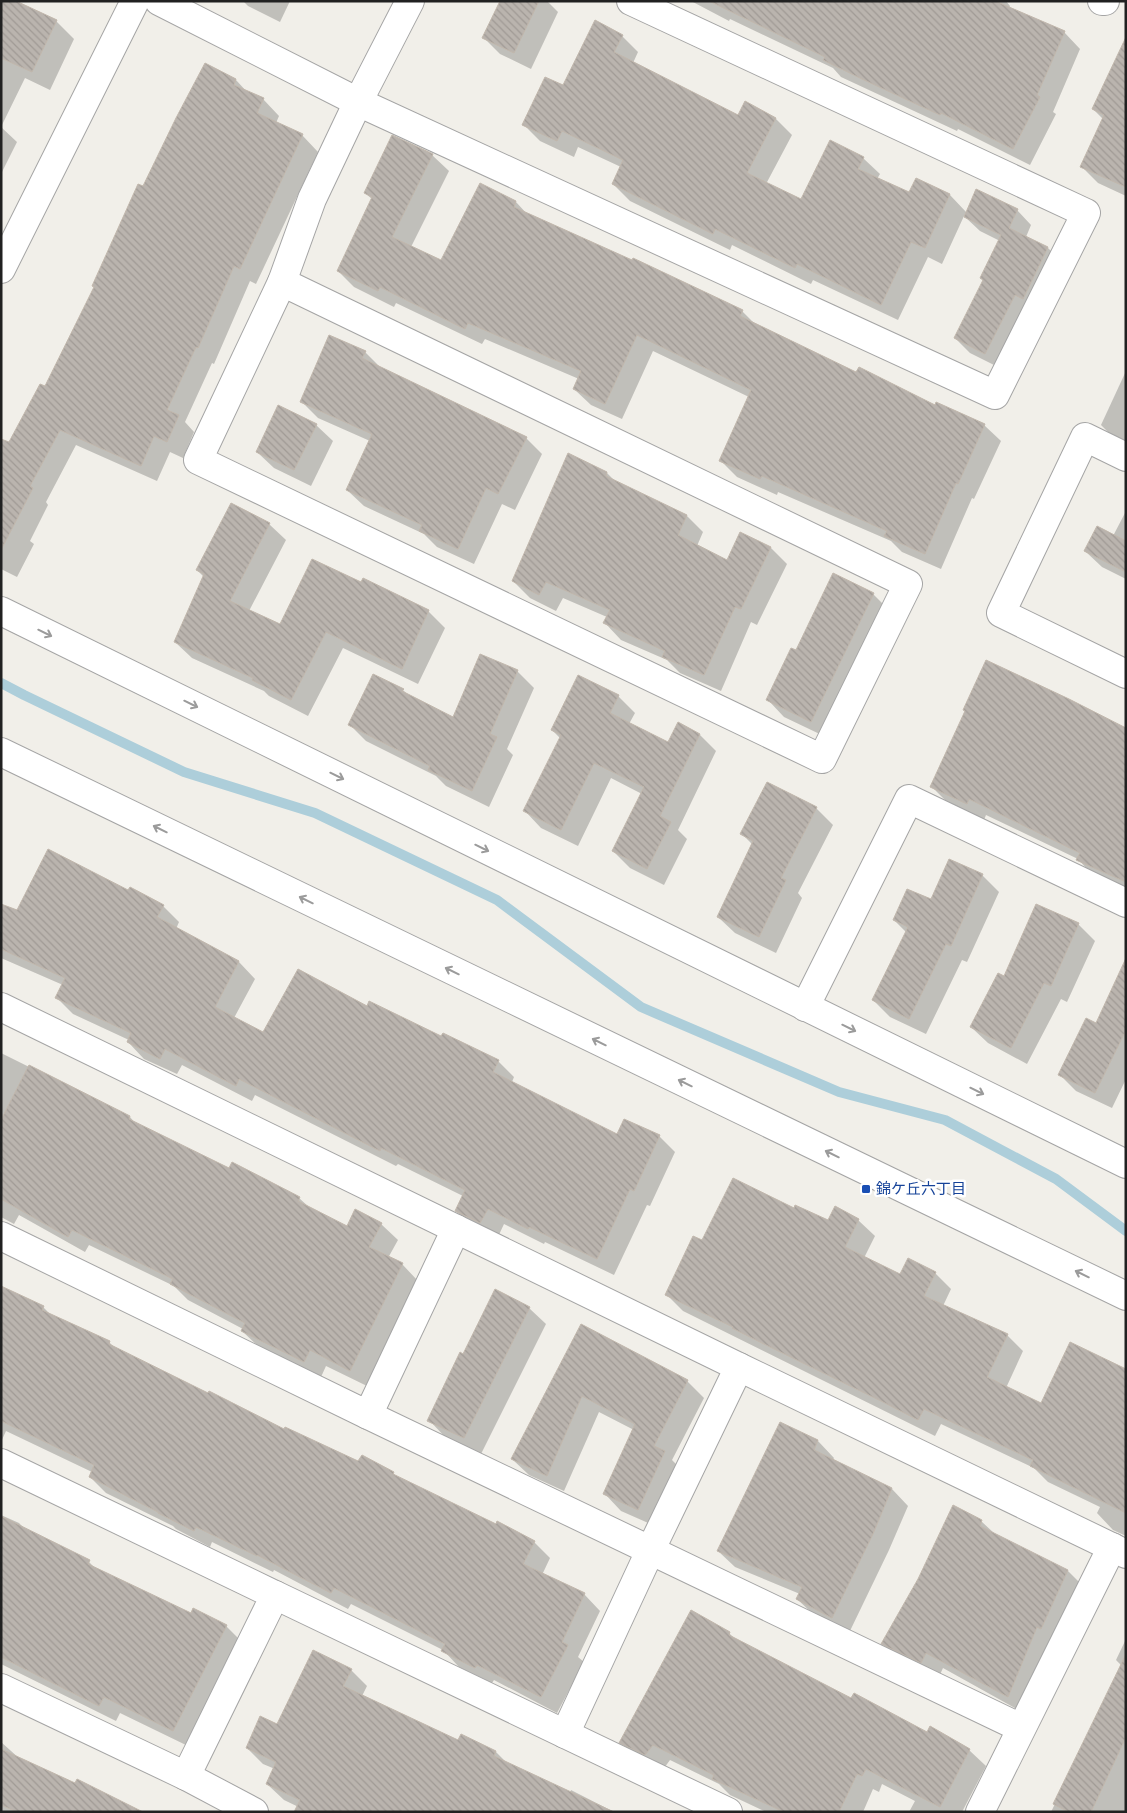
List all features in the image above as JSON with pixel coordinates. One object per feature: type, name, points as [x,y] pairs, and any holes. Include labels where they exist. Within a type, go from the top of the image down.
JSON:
[{"type":"street","points":[[1,268],[135,1]]},
{"type":"street","points":[[159,1],[358,102],[996,395],[1086,213],[631,1]]},
{"type":"street","points":[[282,282],[908,584],[822,759],[198,460],[282,282],[312,199],[358,102],[410,1]]},
{"type":"street","points":[[1126,457],[1085,437],[1001,612],[1126,674]]},
{"type":"street","points":[[1,611],[1126,1164]]},
{"type":"street","points":[[1,752],[1126,1296]]},
{"type":"street","points":[[805,1007],[909,799],[1126,903]]},
{"type":"street","points":[[1,1007],[1119,1550],[1020,1728],[980,1812]]},
{"type":"street","points":[[368,1415],[456,1229]]},
{"type":"street","points":[[1,1236],[368,1415],[1020,1728]]},
{"type":"street","points":[[565,1734],[650,1549],[739,1367]]},
{"type":"street","points":[[1,1463],[728,1812]]},
{"type":"street","points":[[186,1776],[276,1595]]},
{"type":"street","points":[[1,1688],[186,1776],[254,1812]]},
{"type":"building","points":[[1,1],[16,1],[57,20],[32,72],[1,58]]},
{"type":"building","points":[[500,1],[539,1],[514,53],[482,38]]},
{"type":"building","points":[[709,1],[995,1],[1065,31],[1037,95],[1040,97],[1013,149],[941,113],[940,115],[862,79],[823,60],[825,57]]},
{"type":"building","points":[[595,20],[623,35],[614,52],[738,115],[745,101],[776,118],[747,173],[801,199],[830,140],[864,157],[858,169],[909,192],[916,178],[950,194],[925,248],[911,242],[881,305],[797,264],[795,268],[715,229],[713,234],[612,184],[623,160],[562,131],[557,141],[522,125],[545,77],[563,85]]},
{"type":"building","points":[[1126,37],[1126,187],[1080,167],[1104,115],[1092,109]]},
{"type":"building","points":[[205,63],[236,79],[234,85],[264,98],[257,113],[303,134],[240,269],[234,266],[198,348],[196,347],[167,410],[179,415],[167,442],[154,436],[141,466],[60,430],[30,486],[33,488],[1,550],[1,439],[9,442],[40,384],[45,386],[94,287],[92,286],[138,184],[143,186]]},
{"type":"building","points":[[392,135],[433,154],[392,237],[441,260],[480,183],[516,201],[514,207],[632,260],[633,258],[743,310],[740,316],[856,372],[859,367],[935,405],[936,402],[985,424],[958,484],[956,483],[925,554],[884,536],[887,531],[762,476],[760,479],[719,461],[751,390],[637,335],[605,404],[573,389],[581,371],[468,323],[465,329],[380,287],[378,291],[337,271],[372,197],[364,193]]},
{"type":"building","points":[[976,189],[1018,209],[1009,228],[1048,247],[1023,299],[1015,295],[985,354],[954,338],[983,280],[980,278],[1001,235],[964,217]]},
{"type":"building","points":[[329,335],[366,351],[362,358],[527,437],[498,494],[486,488],[458,549],[419,531],[422,525],[346,490],[372,434],[300,402]]},
{"type":"building","points":[[278,405],[317,424],[294,470],[256,452]]},
{"type":"building","points":[[568,453],[607,472],[606,476],[687,515],[678,535],[727,560],[740,532],[771,547],[741,609],[735,607],[704,675],[662,657],[665,651],[603,623],[610,610],[546,582],[539,595],[512,581]]},
{"type":"building","points":[[231,503],[270,523],[230,601],[280,624],[312,559],[361,582],[363,578],[429,610],[402,669],[326,632],[291,700],[252,680],[253,678],[174,642],[204,574],[196,570]]},
{"type":"building","points":[[1097,526],[1126,541],[1126,572],[1084,551]]},
{"type":"building","points":[[833,573],[874,593],[811,722],[766,700],[791,648],[796,650]]},
{"type":"building","points":[[480,654],[518,670],[490,734],[497,737],[472,791],[428,770],[430,766],[348,725],[373,674],[453,717]]},
{"type":"building","points":[[986,660],[1126,728],[1126,882],[1076,860],[1080,853],[969,799],[967,804],[930,787]]},
{"type":"building","points":[[578,675],[619,695],[610,713],[668,742],[678,722],[700,734],[660,816],[671,822],[647,869],[612,851],[644,787],[594,763],[561,830],[523,811],[561,735],[551,730]]},
{"type":"building","points":[[767,782],[817,807],[781,878],[786,880],[759,937],[717,917],[753,841],[740,834]]},
{"type":"building","points":[[48,849],[128,890],[130,887],[164,905],[157,917],[239,961],[215,1007],[263,1032],[298,969],[367,1006],[369,1001],[441,1036],[443,1033],[499,1060],[493,1072],[617,1134],[624,1119],[660,1135],[634,1191],[630,1189],[597,1259],[529,1227],[528,1229],[488,1209],[480,1223],[455,1211],[465,1190],[381,1148],[380,1151],[239,1079],[236,1086],[165,1049],[160,1059],[127,1042],[131,1033],[55,998],[65,978],[1,949],[1,904],[17,910]]},
{"type":"building","points":[[949,859],[983,874],[951,946],[946,944],[909,1019],[872,1000],[908,927],[893,920],[907,889],[931,899]]},
{"type":"building","points":[[1036,904],[1079,923],[1051,986],[1044,983],[1011,1048],[970,1027],[998,973],[1004,976]]},
{"type":"building","points":[[1126,958],[1126,1030],[1095,1093],[1058,1075],[1086,1018],[1096,1023]]},
{"type":"building","points":[[29,1065],[130,1116],[129,1119],[229,1168],[232,1162],[300,1197],[298,1201],[347,1226],[355,1209],[382,1223],[369,1247],[403,1263],[350,1371],[310,1350],[304,1362],[241,1331],[245,1323],[170,1284],[173,1279],[72,1230],[68,1237],[1,1199],[1,1120]]},
{"type":"building","points":[[733,1178],[794,1208],[795,1205],[828,1220],[835,1206],[859,1219],[845,1247],[900,1274],[908,1258],[936,1272],[924,1296],[1008,1334],[987,1377],[1041,1403],[1070,1342],[1126,1369],[1126,1513],[1030,1466],[1033,1460],[924,1409],[918,1420],[665,1295],[693,1236],[702,1240]]},
{"type":"building","points":[[1,1286],[44,1306],[42,1310],[110,1341],[109,1344],[208,1393],[209,1391],[284,1429],[285,1427],[358,1461],[362,1455],[394,1472],[393,1474],[496,1524],[497,1521],[535,1541],[523,1564],[585,1593],[562,1642],[568,1645],[541,1697],[477,1665],[475,1668],[441,1651],[445,1644],[334,1588],[331,1593],[257,1555],[196,1527],[194,1531],[158,1513],[89,1477],[94,1465],[1,1421]]},
{"type":"building","points":[[495,1289],[530,1307],[464,1438],[427,1421],[460,1352],[463,1354]]},
{"type":"building","points":[[581,1324],[688,1380],[654,1446],[665,1451],[638,1510],[603,1494],[635,1424],[582,1396],[547,1476],[511,1459]]},
{"type":"building","points":[[780,1422],[818,1440],[814,1450],[892,1488],[873,1534],[832,1618],[796,1599],[802,1587],[717,1551]]},
{"type":"building","points":[[953,1505],[982,1520],[980,1526],[1068,1570],[1041,1629],[1037,1627],[1008,1697],[926,1653],[921,1663],[881,1644],[918,1579]]},
{"type":"building","points":[[1,1516],[90,1560],[88,1564],[191,1613],[193,1608],[227,1625],[173,1731],[104,1697],[99,1706],[1,1657]]},
{"type":"building","points":[[691,1610],[730,1632],[729,1635],[851,1698],[854,1693],[927,1732],[930,1726],[970,1749],[940,1807],[866,1769],[862,1776],[857,1774],[839,1812],[784,1812],[712,1779],[714,1775],[653,1745],[645,1755],[619,1743]]},
{"type":"building","points":[[313,1650],[352,1669],[343,1686],[458,1740],[461,1734],[496,1751],[494,1756],[614,1812],[294,1812],[300,1800],[266,1784],[276,1762],[246,1748],[260,1716],[277,1724]]},
{"type":"building","points":[[1126,1654],[1126,1737],[1091,1812],[1069,1812],[1053,1804]]},
{"type":"building","points":[[1,1749],[75,1783],[77,1779],[143,1812],[17,1812],[1,1805]]},
{"type":"waterway","points":[[1,683],[184,772],[315,813],[497,900],[641,1007],[839,1092],[945,1120],[1056,1179],[1126,1231]]},
{"type":"place","name":"錦ケ丘六丁目","points":[[866,1189]]}]
